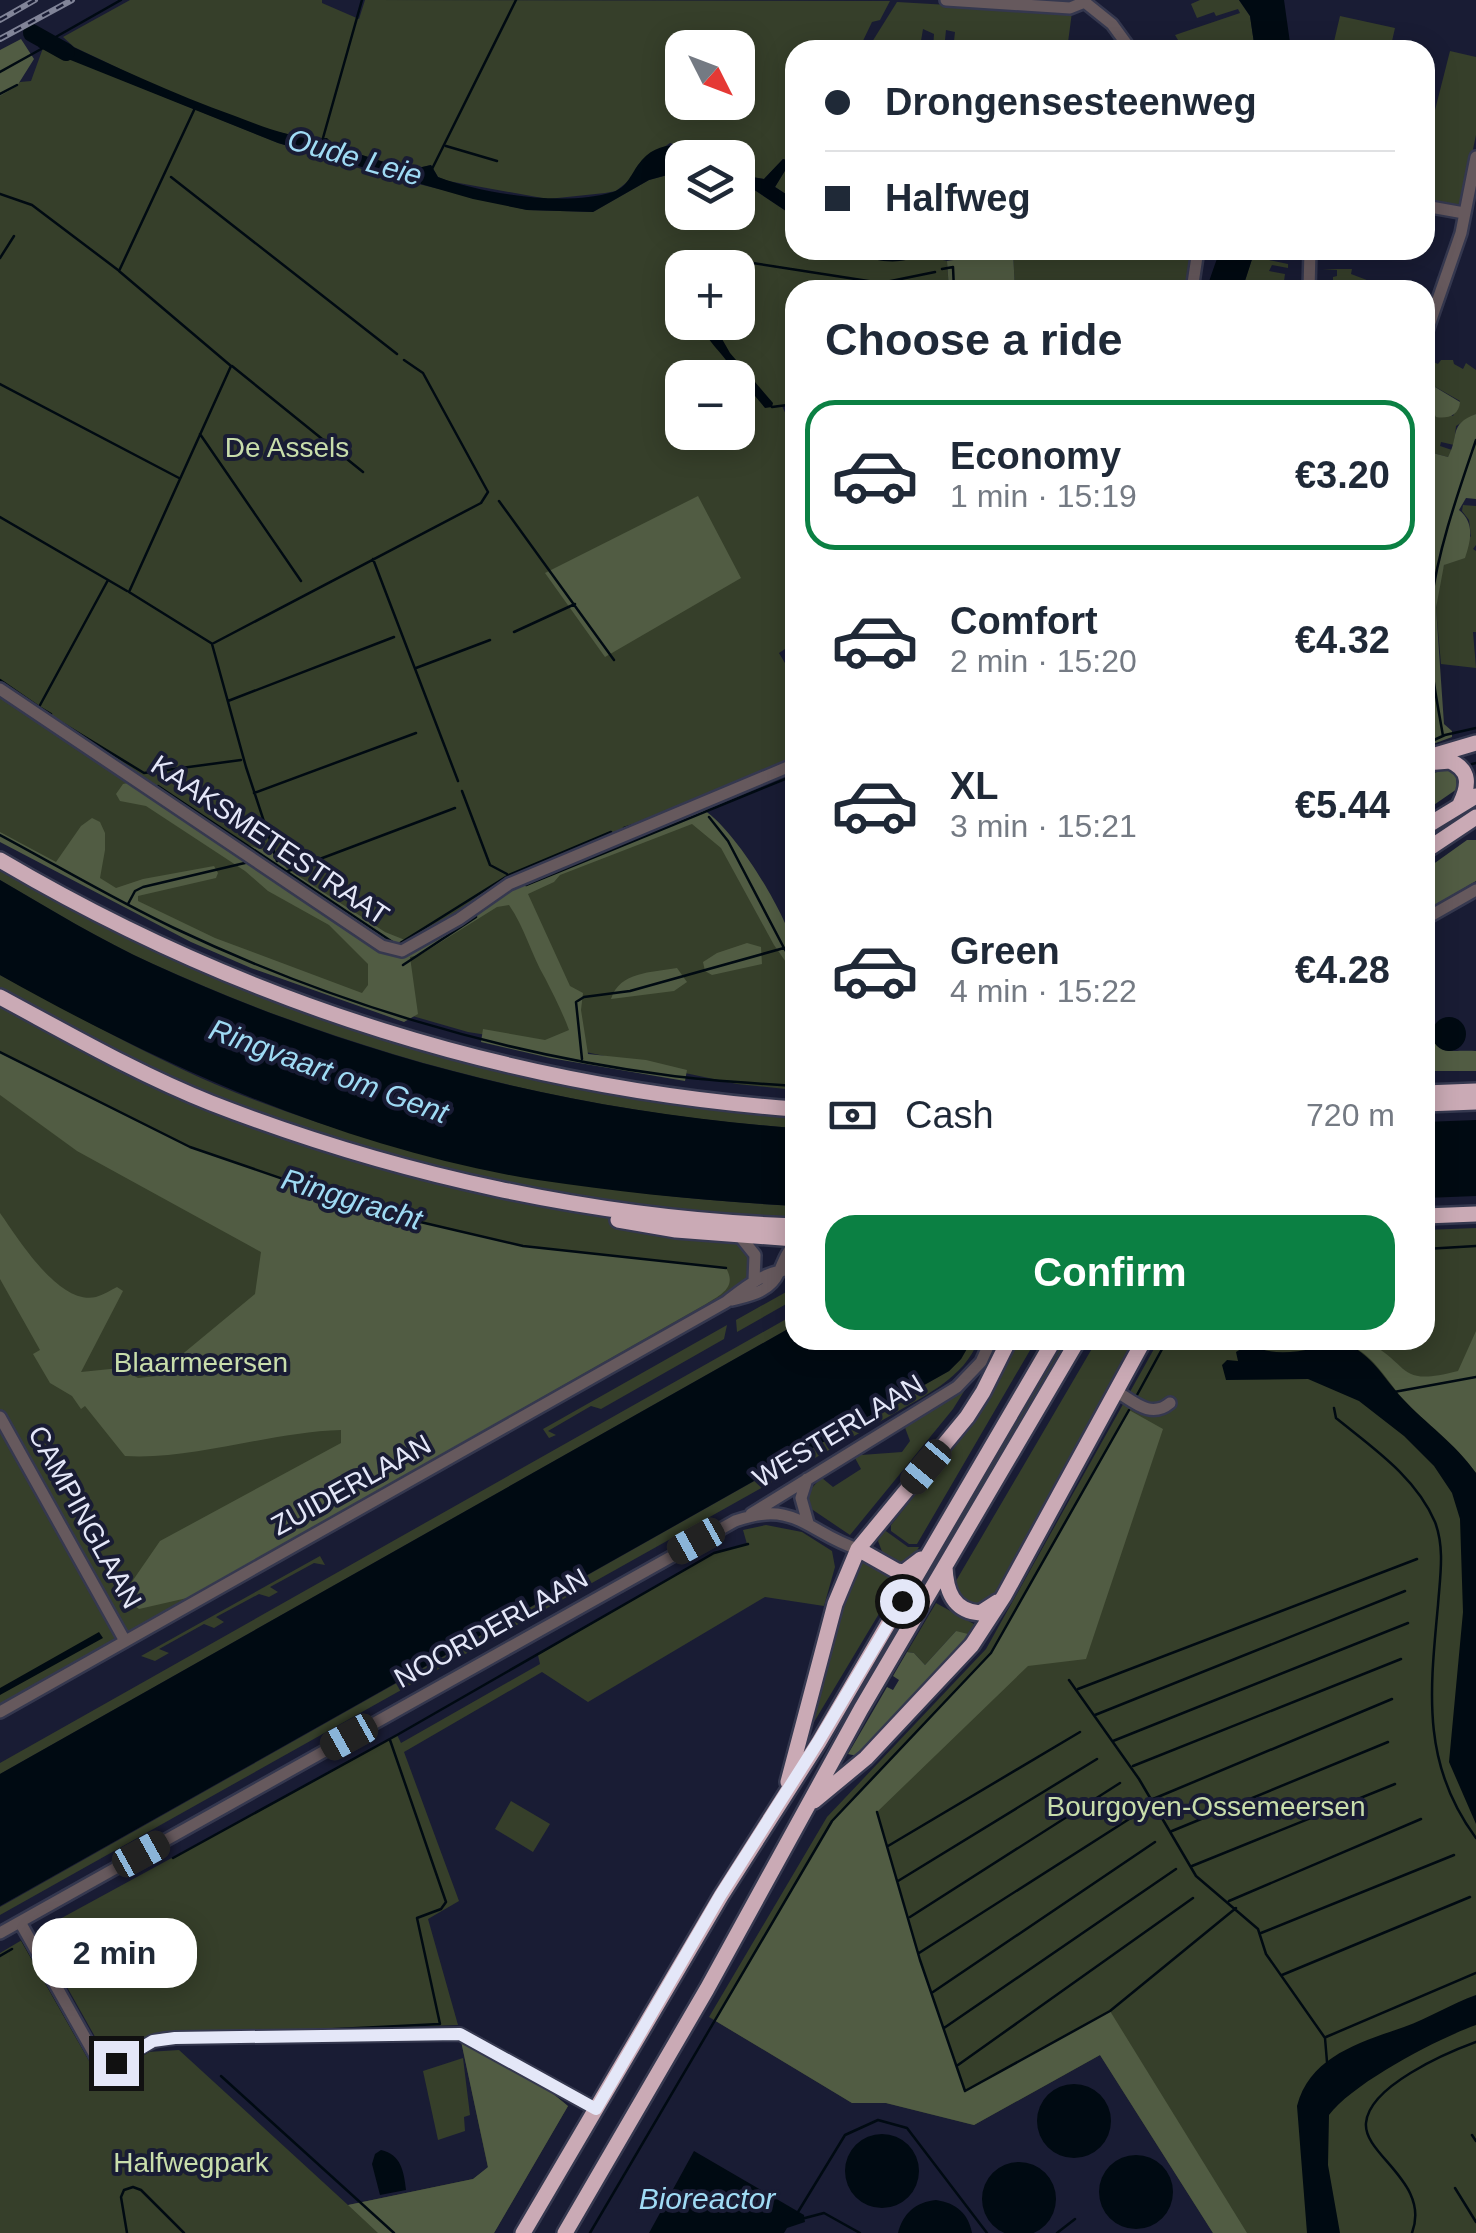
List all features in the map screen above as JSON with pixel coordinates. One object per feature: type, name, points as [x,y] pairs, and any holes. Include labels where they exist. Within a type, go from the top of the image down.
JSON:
[{"type":"highway","points":[[1435,757],[1476,744]]},
{"type":"highway","points":[[1435,761],[1450,760],[1463,770],[1468,786],[1460,804]]},
{"type":"highway","points":[[1435,820],[1476,796]]},
{"type":"highway","points":[[1435,845],[1476,818]]},
{"type":"highway","points":[[0,860],[111,921],[256,988],[408,1040],[461,1056],[603,1086],[691,1100],[785,1108]]},
{"type":"highway","points":[[0,997],[209,1102],[365,1155],[584,1205],[785,1225]]},
{"type":"highway","points":[[1435,1093],[1476,1091]]},
{"type":"highway","points":[[1435,1104],[1476,1102]]},
{"type":"highway","points":[[584,1205],[592,1214],[639,1224],[785,1240]]},
{"type":"highway","points":[[1435,1216],[1476,1214]]},
{"type":"highway","points":[[786,1791],[835,1604],[858,1549],[967,1418],[1004,1350]]},
{"type":"highway","points":[[524,2233],[1048,1350]]},
{"type":"highway","points":[[565,2233],[707,1989],[806,1807],[1072,1350]]},
{"type":"highway","points":[[806,1807],[845,1778],[961,1660],[1004,1596],[1122,1395],[1140,1350]]},
{"type":"highway","points":[[858,1549],[904,1572],[932,1550]]},
{"type":"highway","points":[[945,1567],[949,1594],[966,1611],[989,1610],[1004,1596]]},
{"type":"street","points":[[946,0],[1070,8],[1083,1],[1112,24],[1124,40]]},
{"type":"street","points":[[1435,309],[1462,232],[1476,157]]},
{"type":"street","points":[[1435,208],[1464,214]]},
{"type":"street","name":"KAAKSMETESTRAAT","points":[[0,689],[382,946],[402,951],[510,884],[785,768]]},
{"type":"street","points":[[1435,913],[1476,890]]},
{"type":"street","points":[[739,1235],[755,1255],[754,1280]]},
{"type":"street","name":"ZUIDERLAAN","points":[[726,1302],[766,1289],[785,1256]]},
{"type":"street","name":"ZUIDERLAAN","points":[[0,1712],[726,1302],[754,1280],[785,1270]]},
{"type":"street","name":"WESTERLAAN","points":[[747,1517],[957,1387],[981,1362],[986,1350]]},
{"type":"street","points":[[1122,1395],[1156,1412],[1170,1403]]},
{"type":"street","name":"CAMPINGLAAN","points":[[0,1416],[126,1641]]},
{"type":"street","points":[[808,1523],[801,1498],[810,1476]]},
{"type":"street","points":[[747,1517],[780,1514],[808,1523],[858,1549]]},
{"type":"street","name":"NOORDERLAAN","points":[[0,1933],[696,1541],[747,1517]]},
{"type":"street","points":[[20,1922],[96,2057],[108,2063],[116,2063],[153,2041],[175,2038],[460,2034],[596,2109]]},
{"type":"green space","points":[[130,0],[322,0],[359,19],[365,0],[890,1],[880,20],[872,22],[863,40],[785,40],[785,160],[764,179],[755,178],[755,140],[665,140],[665,146],[638,165],[632,178],[616,191],[548,199],[448,181],[438,177],[431,165],[409,170],[341,152],[326,138],[300,136],[234,118],[74,47],[63,37]]},
{"type":"green space","points":[[1200,0],[1239,0],[1250,16],[1254,40],[1178,40],[1175,35],[1240,13],[1238,9],[1197,18],[1191,4]]},
{"type":"green space","points":[[897,2],[1072,12],[1068,40],[954,40],[955,32],[946,30],[945,40],[934,40],[934,34],[923,29],[921,40],[873,40]]},
{"type":"green space","points":[[1340,16],[1395,28],[1392,40],[1334,40]]},
{"type":"green space","points":[[21,39],[34,59],[17,86],[0,96],[0,50]]},
{"type":"green space","name":"De Assels","points":[[43,48],[278,143],[381,175],[527,210],[593,212],[649,180],[665,176],[665,230],[755,230],[755,190],[785,210],[785,260],[947,261],[948,280],[785,280],[782,406],[785,649],[779,653],[785,663],[785,763],[622,838],[698,816],[724,844],[785,947],[785,1089],[737,1084],[562,1047],[468,1032],[409,1015],[171,925],[0,833],[0,96],[20,82],[31,81]]},
{"type":"green space","points":[[1450,51],[1476,57],[1476,135],[1462,202],[1455,206],[1435,203],[1435,110]]},
{"type":"green space","points":[[785,170],[785,194],[775,187]]},
{"type":"green space","points":[[1013,260],[1193,260],[1190,280],[1014,280]]},
{"type":"green space","points":[[1013,260],[1014,280],[948,280],[947,261]]},
{"type":"green space","points":[[1252,260],[1288,264],[1288,268],[1272,265],[1269,271],[1285,274],[1284,280],[1245,280]]},
{"type":"green space","points":[[1322,269],[1352,269],[1351,274],[1367,280],[1333,280],[1337,270]]},
{"type":"green space","points":[[1453,360],[1463,369],[1466,363],[1476,370],[1476,414],[1456,426],[1454,445],[1441,442],[1440,446],[1452,450],[1448,457],[1435,454],[1435,411],[1453,416],[1460,401],[1435,387],[1435,363]]},
{"type":"green space","points":[[1435,387],[1460,402],[1455,413],[1436,417]]},
{"type":"green space","points":[[1476,414],[1476,499],[1466,498],[1459,510],[1470,526],[1469,545],[1465,558],[1444,565],[1436,608],[1444,724],[1452,731],[1452,737],[1435,743],[1435,454],[1448,457],[1458,426]]},
{"type":"green space","points":[[698,496],[741,578],[605,657],[545,573]]},
{"type":"green space","points":[[1463,505],[1476,506],[1476,668],[1441,664],[1436,609],[1444,565],[1471,536]]},
{"type":"green space","points":[[1446,769],[1456,776],[1457,789],[1435,804],[1435,773]]},
{"type":"green space","points":[[133,782],[238,852],[248,845],[284,857],[286,868],[385,932],[420,946],[509,888],[704,810],[730,836],[771,895],[785,924],[785,961],[721,848],[692,824],[560,875],[528,894],[570,986],[583,993],[581,1010],[588,1054],[646,1060],[687,1070],[685,1081],[481,1042],[483,1029],[545,1040],[569,1030],[509,905],[497,907],[420,955],[410,957],[418,1014],[404,1022],[251,968],[191,942],[0,842],[0,832],[56,862],[81,826],[92,818],[100,822],[105,833],[100,878],[116,888],[214,866],[216,878],[138,896],[138,901],[215,938],[362,993],[368,985],[368,964],[329,925],[268,891],[245,871],[146,806],[120,801],[116,794],[123,784]]},
{"type":"green space","points":[[1467,840],[1476,840],[1476,881],[1435,905],[1435,863]]},
{"type":"green space","points":[[0,870],[190,966],[383,1040],[482,1068],[584,1090],[688,1106],[785,1115],[785,1127],[629,1109],[547,1093],[387,1052],[230,997],[153,964],[0,880]]},
{"type":"green space","points":[[747,943],[761,947],[762,964],[712,975],[705,971],[703,962]]},
{"type":"green space","points":[[677,968],[687,982],[674,991],[611,999],[629,978]]},
{"type":"green space","name":"Blaarmeersen","points":[[0,975],[217,1085],[357,1135],[573,1183],[785,1205],[785,1223],[735,1240],[751,1257],[749,1278],[730,1292],[0,1704]]},
{"type":"green space","points":[[1435,1044],[1452,1051],[1476,1051],[1476,1071],[1435,1071]]},
{"type":"green space","name":"Blaarmeersen","points":[[0,1052],[190,1147],[350,1202],[523,1246],[726,1268],[729,1285],[706,1304],[208,1587],[187,1598],[139,1609],[127,1600],[129,1586],[160,1541],[341,1443],[341,1430],[179,1454],[125,1456],[85,1406],[81,1409],[72,1396],[50,1383],[33,1354],[40,1350],[0,1279],[0,1213],[41,1268],[68,1291],[96,1297],[117,1287],[123,1291],[81,1372],[120,1368],[138,1378],[156,1376],[255,1294],[261,1252],[77,1151],[0,1095]]},
{"type":"green space","name":"Bourgoyen-Ossemeersen","points":[[1476,1228],[1476,2233],[1213,2233],[1100,2055],[974,2125],[886,2103],[852,2103],[709,2017],[827,1817],[986,1649],[1153,1350],[1435,1350],[1435,1230]]},
{"type":"green space","points":[[785,1293],[785,1305],[737,1332],[736,1320]]},
{"type":"green space","points":[[785,1320],[785,1331],[0,1774],[0,1763]]},
{"type":"green space","points":[[727,1325],[724,1339],[601,1409],[591,1406],[548,1431],[556,1435],[549,1438],[543,1429]]},
{"type":"green space","points":[[1476,1331],[1476,1473],[1358,1350],[1380,1350],[1414,1375],[1458,1371]]},
{"type":"green space","points":[[966,1350],[973,1350],[953,1376],[914,1402],[0,1915],[0,1907],[949,1371]]},
{"type":"green space","points":[[1012,1350],[1030,1350],[917,1544],[909,1544],[891,1531],[891,1525],[979,1414]]},
{"type":"green space","points":[[1054,1350],[1066,1350],[923,1593],[917,1583]]},
{"type":"green space","points":[[1091,1350],[1132,1350],[999,1592],[979,1607],[964,1602],[953,1586]]},
{"type":"green space","points":[[973,1377],[953,1409],[850,1535],[810,1508],[810,1491],[822,1478],[833,1487],[861,1469],[855,1458],[902,1452],[910,1441],[904,1425]]},
{"type":"green space","points":[[1129,1410],[1163,1429],[1086,1659],[1028,1666],[877,1812],[920,1960],[965,2091],[1110,2011],[1247,2233],[1213,2233],[1100,2055],[974,2125],[886,2103],[852,2103],[714,2020],[832,1821],[991,1653]]},
{"type":"green space","points":[[766,1525],[802,1532],[832,1551],[835,1567],[824,1606],[765,1597],[588,1702],[542,1672],[404,1752],[459,1901],[428,1919],[458,2025],[155,2035],[116,2058],[107,2058],[36,1932],[397,1735],[401,1743],[540,1664],[538,1655],[714,1553],[747,1544],[743,1530]]},
{"type":"green space","points":[[883,1529],[908,1547],[919,1547],[911,1561],[899,1564],[883,1554],[878,1541]]},
{"type":"green space","points":[[320,1556],[325,1565],[314,1563],[270,1587],[278,1592],[269,1597],[259,1594],[216,1617],[224,1622],[214,1628],[204,1624],[159,1649],[169,1653],[155,1661],[141,1656]]},
{"type":"green space","points":[[864,1556],[891,1574],[895,1587],[805,1737],[838,1619]]},
{"type":"green space","points":[[936,1603],[983,1629],[972,1645],[956,1631],[925,1665],[914,1653],[907,1652]]},
{"type":"green space","points":[[956,1631],[968,1634],[972,1645],[866,1758],[848,1754],[887,1687],[893,1690],[899,1680],[893,1676],[907,1652],[914,1653],[925,1665]]},
{"type":"green space","points":[[511,1801],[550,1824],[533,1852],[495,1829]]},
{"type":"green space","name":"Halfwegpark","points":[[22,1940],[104,2082],[147,2052],[179,2050],[348,2205],[473,2179],[488,2168],[461,2041],[547,2089],[568,2106],[494,2233],[0,2233],[0,1953]]},
{"type":"green space","points":[[461,2041],[547,2089],[568,2106],[494,2233],[378,2233],[348,2205],[473,2179],[488,2167]]},
{"type":"green space","points":[[463,2058],[470,2115],[464,2117],[465,2131],[438,2140],[423,2071]]},
{"type":"water","points":[[1239,0],[1284,0],[1290,40],[1254,40],[1250,16]]},
{"type":"water","points":[[54,38],[166,89],[268,128],[291,135],[327,138],[341,152],[409,170],[431,165],[438,177],[478,189],[549,198],[613,192],[625,184],[646,156],[665,146],[665,176],[649,180],[593,212],[527,210],[473,199],[278,143],[38,47]]},
{"type":"water","points":[[785,160],[785,171],[775,187],[785,194],[785,210],[755,190],[755,178],[764,179]]},
{"type":"water","points":[[1216,260],[1252,260],[1245,280],[1210,280]]},
{"type":"water","points":[[710,340],[723,340],[736,360],[725,360]]},
{"type":"water","points":[[755,382],[773,403],[765,408],[755,396]]},
{"type":"water","name":"Ringvaart om Gent","points":[[0,880],[153,964],[308,1027],[387,1053],[548,1094],[630,1109],[785,1127],[785,1205],[538,1180],[398,1148],[260,1101],[193,1073],[0,975]]},
{"type":"water","points":[[1443,1018],[1455,1018],[1465,1028],[1465,1040],[1455,1050],[1443,1050],[1435,1043],[1435,1025]]},
{"type":"water","points":[[1476,1120],[1476,1196],[1435,1198],[1435,1122]]},
{"type":"water","points":[[785,1331],[785,1350],[966,1350],[949,1371],[0,1906],[0,1774]]},
{"type":"water","points":[[1239,1350],[1357,1350],[1476,1473],[1476,1824],[1449,1762],[1463,1612],[1460,1519],[1452,1493],[1434,1466],[1404,1436],[1359,1401],[1308,1379],[1226,1380],[1222,1365],[1227,1360],[1238,1361],[1236,1352]]},
{"type":"water","points":[[99,1632],[103,1638],[0,1695],[0,1688]]},
{"type":"water","points":[[1476,1995],[1476,2025],[1376,2076],[1329,2115],[1328,2165],[1340,2233],[1307,2233],[1297,2106],[1313,2075],[1355,2045]]},
{"type":"water","points":[[1074,2084],[1101,2094],[1111,2121],[1101,2148],[1074,2158],[1047,2148],[1037,2121],[1047,2094]]},
{"type":"water","points":[[882,2134],[896,2136],[908,2145],[917,2157],[917,2185],[908,2197],[896,2206],[882,2208],[868,2206],[856,2197],[847,2185],[845,2171],[847,2157],[856,2145],[868,2136]]},
{"type":"water","points":[[381,2150],[397,2160],[406,2190],[380,2195],[372,2164]]},
{"type":"water","name":"Bioreactor","points":[[694,2151],[804,2215],[805,2222],[787,2228],[784,2233],[649,2233]]},
{"type":"water","points":[[1136,2155],[1150,2157],[1162,2166],[1171,2178],[1171,2206],[1162,2218],[1150,2227],[1136,2229],[1122,2227],[1110,2218],[1101,2206],[1099,2192],[1101,2178],[1110,2166],[1122,2157]]},
{"type":"water","points":[[1005,2165],[1033,2165],[1053,2185],[1053,2213],[1033,2233],[1005,2233],[985,2213],[985,2185]]},
{"type":"water","points":[[936,2200],[960,2210],[972,2233],[898,2233],[911,2210]]},
{"type":"waterway","points":[[54,38],[121,0]]},
{"type":"waterway","points":[[323,138],[362,0]]},
{"type":"waterway","points":[[432,169],[516,0]]},
{"type":"waterway","name":"Oude Leie","points":[[32,33],[66,52]]},
{"type":"waterway","points":[[0,72],[43,48]]},
{"type":"waterway","points":[[0,94],[17,85]]},
{"type":"waterway","points":[[195,108],[119,271],[231,366],[129,592],[211,643]]},
{"type":"waterway","points":[[446,146],[497,161]]},
{"type":"waterway","points":[[171,177],[397,354]]},
{"type":"waterway","points":[[0,194],[32,205],[118,270]]},
{"type":"waterway","points":[[0,258],[14,236]]},
{"type":"waterway","points":[[755,263],[862,280]]},
{"type":"waterway","points":[[942,269],[953,267],[954,280]]},
{"type":"waterway","points":[[896,280],[935,272]]},
{"type":"waterway","points":[[277,861],[212,644],[481,503],[488,492],[423,373],[404,360]]},
{"type":"waterway","points":[[232,366],[363,472]]},
{"type":"waterway","points":[[0,384],[179,478]]},
{"type":"waterway","points":[[772,407],[785,405]]},
{"type":"waterway","points":[[200,434],[301,581]]},
{"type":"waterway","points":[[1435,579],[1476,440]]},
{"type":"waterway","points":[[499,501],[614,660]]},
{"type":"waterway","points":[[0,517],[127,591]]},
{"type":"waterway","points":[[373,559],[458,781]]},
{"type":"waterway","points":[[0,680],[39,707],[108,580]]},
{"type":"waterway","points":[[514,632],[575,604]]},
{"type":"waterway","points":[[228,701],[394,637]]},
{"type":"waterway","points":[[416,668],[490,640]]},
{"type":"waterway","points":[[1435,687],[1443,736]]},
{"type":"waterway","points":[[9,702],[48,728]]},
{"type":"waterway","points":[[39,707],[51,714]]},
{"type":"waterway","points":[[62,723],[144,773],[241,760]]},
{"type":"waterway","points":[[1435,740],[1476,728]]},
{"type":"waterway","points":[[254,793],[416,733]]},
{"type":"waterway","points":[[1472,764],[1476,763]]},
{"type":"waterway","points":[[526,885],[785,779]]},
{"type":"waterway","points":[[158,786],[397,945],[509,875],[611,832]]},
{"type":"waterway","points":[[462,791],[490,865],[507,874]]},
{"type":"waterway","points":[[288,871],[455,808]]},
{"type":"waterway","points":[[709,817],[728,841],[784,948]]},
{"type":"waterway","points":[[624,828],[637,824]]},
{"type":"waterway","points":[[0,835],[174,928],[292,979],[414,1021],[603,1065],[698,1079],[785,1085]]},
{"type":"waterway","points":[[128,904],[135,891],[143,887],[249,862]]},
{"type":"waterway","points":[[403,965],[476,917]]},
{"type":"waterway","points":[[582,1059],[576,1002],[584,997],[630,991],[785,950]]},
{"type":"waterway","name":"Ringgracht","points":[[0,1052],[190,1147],[350,1202],[523,1246],[726,1268]]},
{"type":"waterway","points":[[1435,1248],[1476,1246]]},
{"type":"waterway","points":[[1137,1395],[1162,1350]]},
{"type":"waterway","points":[[1394,1392],[1476,1377]]},
{"type":"waterway","points":[[1334,1408],[1336,1418],[1405,1477],[1435,1522],[1441,1563],[1433,1726],[1446,1782],[1476,1838]]},
{"type":"waterway","points":[[590,2233],[832,1821],[991,1653],[1129,1410]]},
{"type":"waterway","points":[[173,1858],[714,1553],[748,1544]]},
{"type":"waterway","points":[[1078,1689],[1417,1559]]},
{"type":"waterway","points":[[1095,1715],[1405,1591]]},
{"type":"waterway","points":[[1113,1741],[1408,1623]]},
{"type":"waterway","points":[[1133,1766],[1401,1659]]},
{"type":"waterway","points":[[1069,1680],[1139,1779],[1196,1876],[1258,1929],[1266,1954],[1325,2038],[1327,2062]]},
{"type":"waterway","points":[[1153,1799],[1392,1699]]},
{"type":"waterway","points":[[888,1846],[1080,1732]]},
{"type":"waterway","points":[[317,2030],[440,2024],[417,1918],[441,1909],[446,1902],[390,1740]]},
{"type":"waterway","points":[[1172,1831],[1388,1742]]},
{"type":"waterway","points":[[898,1881],[1097,1759]]},
{"type":"waterway","points":[[910,1917],[1120,1783]]},
{"type":"waterway","points":[[1192,1866],[1395,1784]]},
{"type":"waterway","points":[[877,1812],[920,1960],[965,2091],[1110,2011],[1236,1908]]},
{"type":"waterway","points":[[919,1953],[1137,1814]]},
{"type":"waterway","points":[[1229,1901],[1421,1819]]},
{"type":"waterway","points":[[933,1992],[1155,1842]]},
{"type":"waterway","points":[[1261,1933],[1454,1855]]},
{"type":"waterway","points":[[944,2028],[1176,1869]]},
{"type":"waterway","points":[[1282,1975],[1470,1897]]},
{"type":"waterway","points":[[958,2065],[1193,1898]]},
{"type":"waterway","points":[[22,1940],[90,2060],[116,2067],[158,2045]]},
{"type":"waterway","points":[[0,1956],[12,1949]]},
{"type":"waterway","points":[[1326,2037],[1476,1973]]},
{"type":"waterway","points":[[1412,2233],[1412,2199],[1368,2135],[1370,2109],[1380,2096],[1411,2073],[1476,2042]]},
{"type":"waterway","points":[[221,2076],[394,2233]]},
{"type":"waterway","points":[[798,2212],[845,2135],[878,2120],[907,2128],[987,2233]]},
{"type":"waterway","points":[[1472,2135],[1476,2141]]},
{"type":"waterway","points":[[127,2233],[121,2197],[124,2190],[133,2187],[141,2190],[184,2233]]},
{"type":"waterway","points":[[1455,2188],[1476,2222]]},
{"type":"waterway","points":[[805,2218],[824,2213],[860,2233]]},
{"type":"waterway","points":[[1057,2233],[1075,2219]]},
{"type":"railway","points":[[0,20],[35,0]]},
{"type":"railway","points":[[0,39],[72,0]]},
{"type":"route","points":[[116,2063],[153,2041],[175,2038],[460,2034],[596,2109],[720,1896],[902,1601]]}]
